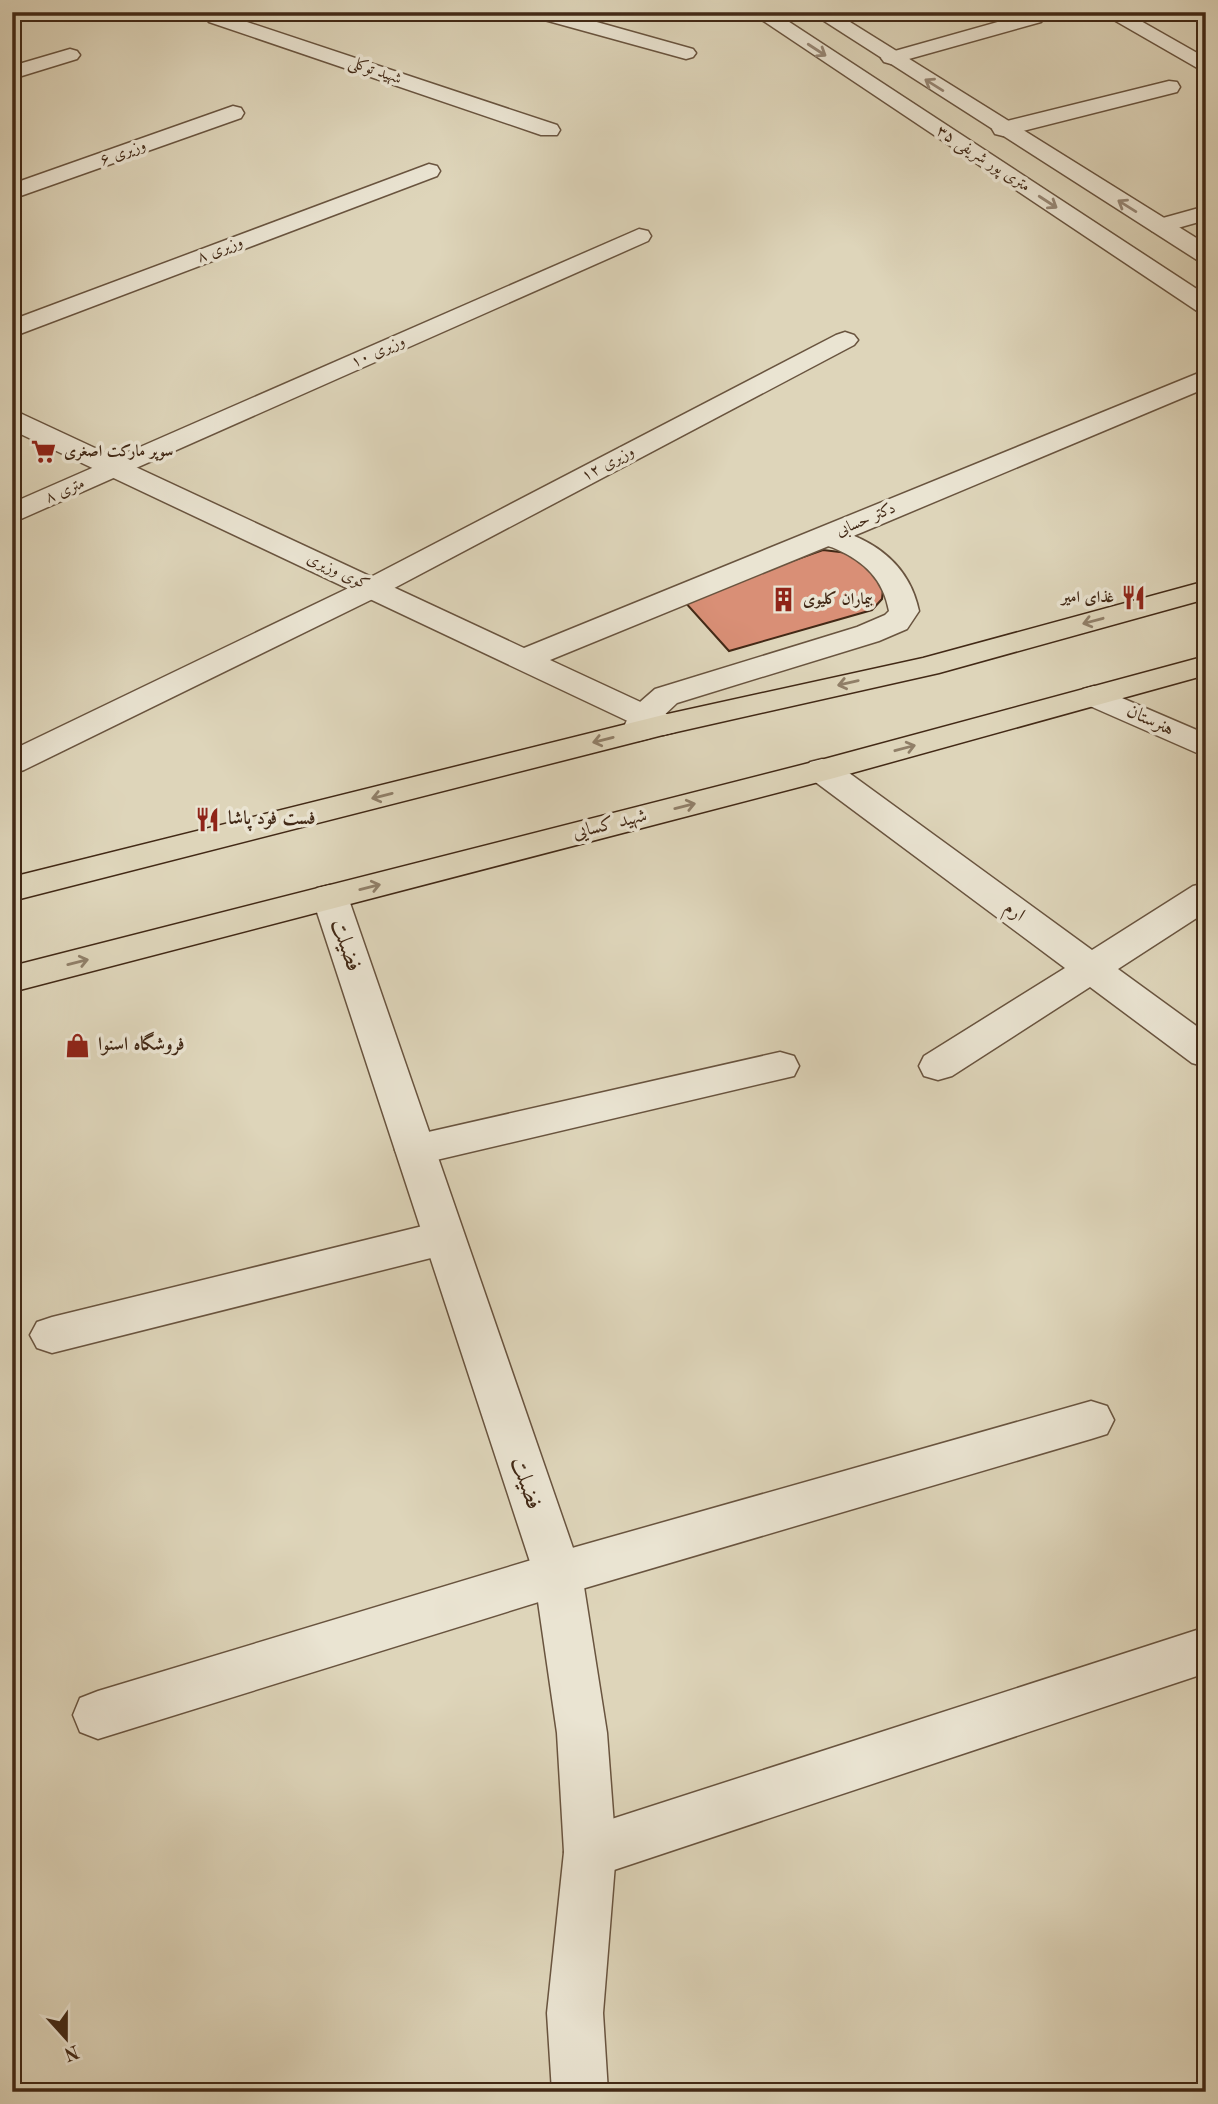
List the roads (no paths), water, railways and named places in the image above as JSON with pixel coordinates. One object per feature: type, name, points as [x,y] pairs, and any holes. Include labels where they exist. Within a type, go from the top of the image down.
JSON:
[{"type":"main road","points":[[12,889],[648,724],[928,666],[1206,590]]},
{"type":"main road","name":"شهید کسایی","points":[[12,979],[822,771],[1206,665]]},
{"type":"street","name":"شهید توکلی","points":[[231,12],[216,18],[549,130]]},
{"type":"street","points":[[537,12],[686,53]]},
{"type":"street","name":"۳۵ متری پور شریفی","points":[[760,12],[1206,306]]},
{"type":"street","name":"۳۵ متری پور شریفی","points":[[820,12],[1206,255]]},
{"type":"street","points":[[1110,12],[1206,67]]},
{"type":"street","points":[[891,58],[1034,18]]},
{"type":"street","points":[[12,73],[71,55]]},
{"type":"street","points":[[1003,129],[1169,87]]},
{"type":"street","name":"وزیری ۶","points":[[12,192],[233,113]]},
{"type":"street","name":"وزیری ۸","points":[[12,328],[429,171]]},
{"type":"street","points":[[1160,226],[1206,213]]},
{"type":"street","name":"وزیری ۱۰","points":[[117,469],[639,236]]},
{"type":"street","name":"وزيری ۱۲","points":[[12,763],[372,588],[845,340]]},
{"type":"street","name":"دکتر حسابی","points":[[524,659],[1206,378]]},
{"type":"street","name":"کوی وزیری","points":[[12,420],[524,659],[648,724]]},
{"type":"street","name":"متری ۸","points":[[12,514],[117,469]]},
{"type":"street","points":[[648,724],[666,696],[868,634],[896,622],[904,611],[902,598],[877,559],[852,544],[827,536]]},
{"type":"street","name":"هنرستان","points":[[1094,696],[1206,747]]},
{"type":"street","name":"ارم","points":[[822,771],[1206,1053]]},
{"type":"street","points":[[938,1066],[1206,895]]},
{"type":"street","name":"فضیلت","points":[[330,897],[558,1574],[582,1733],[590,1852],[575,2013],[580,2092]]},
{"type":"street","points":[[415,1150],[780,1066]]},
{"type":"street","points":[[52,1335],[443,1238]]},
{"type":"street","points":[[98,1715],[558,1574],[1091,1420]]},
{"type":"street","points":[[590,1852],[1206,1650]]},
{"type":"place","name":"سوپر مارکت اصغری","points":[[44,452]]},
{"type":"place","name":"غذای امیر","points":[[1134,598]]},
{"type":"place","name":"بیماران کلیوی","points":[[783,600]]},
{"type":"place","name":"فست فود پاشا","points":[[208,819]]},
{"type":"place","name":"فروشگاه اسنوا","points":[[78,1045]]}]
